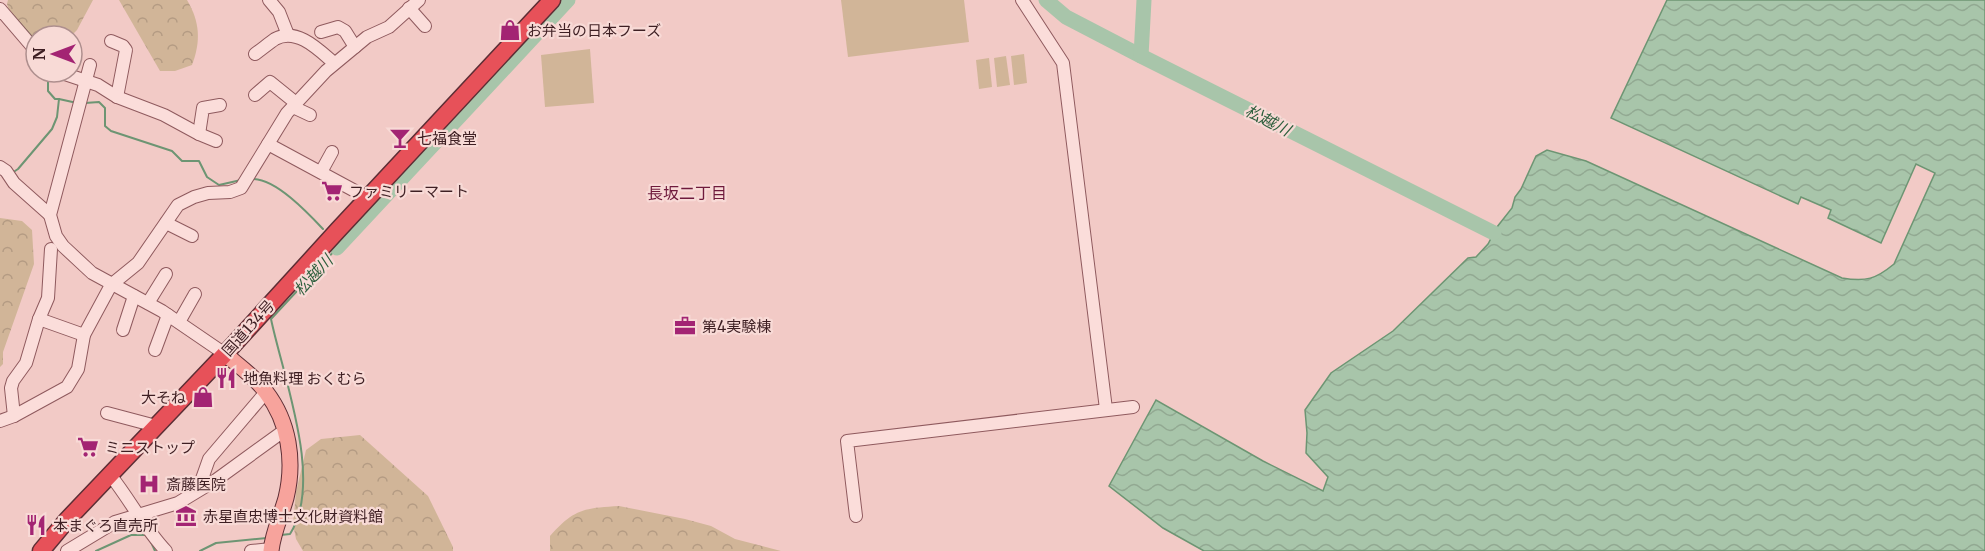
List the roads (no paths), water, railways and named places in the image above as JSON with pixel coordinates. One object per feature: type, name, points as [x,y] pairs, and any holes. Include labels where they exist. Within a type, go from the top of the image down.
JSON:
[{"type":"highway","name":"国道134号","points":[[41,551],[67,520],[225,354],[552,0]]},
{"type":"main road","points":[[225,354],[266,392],[276,409],[289,445],[290,470],[286,498],[271,549]]},
{"type":"street","points":[[269,0],[279,12],[288,35]]},
{"type":"street","points":[[1022,0],[1063,63],[1106,409]]},
{"type":"street","points":[[0,421],[14,416],[67,387],[78,369],[84,335],[111,285],[138,263],[178,205],[194,196],[230,192],[241,188],[294,105],[334,63],[367,38],[389,27],[414,4],[425,26]]},
{"type":"street","points":[[0,9],[24,37]]},
{"type":"street","points":[[321,32],[338,27],[345,31],[355,47]]},
{"type":"street","points":[[255,54],[277,38],[288,35],[304,39],[334,63]]},
{"type":"street","points":[[111,40],[123,46],[126,51],[117,97]]},
{"type":"street","points":[[90,65],[50,215],[56,236],[63,246],[92,273],[168,315],[225,354]]},
{"type":"street","points":[[86,81],[117,97],[164,115],[216,141]]},
{"type":"street","points":[[255,95],[270,82],[294,105],[309,115]]},
{"type":"street","points":[[199,134],[203,108],[220,105]]},
{"type":"street","points":[[268,144],[368,198]]},
{"type":"street","points":[[321,172],[332,152]]},
{"type":"street","points":[[0,167],[6,171],[14,183],[50,215]]},
{"type":"street","points":[[166,223],[192,237]]},
{"type":"street","points":[[14,416],[11,388],[13,381],[26,363],[48,298],[51,249]]},
{"type":"street","points":[[148,303],[166,273]]},
{"type":"street","points":[[179,322],[195,294]]},
{"type":"street","points":[[123,330],[134,296]]},
{"type":"street","points":[[155,350],[168,315]]},
{"type":"street","points":[[39,319],[84,335]]},
{"type":"street","points":[[198,490],[208,459],[266,392]]},
{"type":"street","points":[[856,516],[847,441],[1133,406]]},
{"type":"street","points":[[107,413],[156,426]]},
{"type":"street","points":[[67,551],[115,522],[178,503],[216,480],[285,430]]},
{"type":"street","points":[[111,476],[140,515],[146,527],[166,551]]},
{"type":"street","points":[[251,551],[271,549]]},
{"type":"water","points":[[1667,0],[1985,0],[1985,551],[1204,551],[1163,528],[1109,486],[1156,400],[1263,461],[1323,491],[1328,477],[1306,453],[1305,410],[1331,373],[1393,331],[1468,258],[1476,257],[1488,244],[1497,227],[1512,208],[1515,197],[1536,156],[1547,150],[1586,161],[1842,278],[1858,280],[1870,278],[1894,264],[1935,173],[1916,164],[1881,243],[1828,218],[1831,210],[1801,197],[1798,204],[1611,118]]},
{"type":"waterway","name":"松越川","points":[[337,248],[568,0]]},
{"type":"waterway","name":"松越川","points":[[1046,0],[1066,17],[1494,233]]},
{"type":"waterway","points":[[1141,56],[1144,0]]},
{"type":"waterway","points":[[10,12],[24,28]]},
{"type":"waterway","points":[[48,84],[48,91],[55,99],[59,99]]},
{"type":"waterway","points":[[12,173],[52,129],[57,117],[59,99],[77,103]]},
{"type":"waterway","points":[[85,103],[99,102],[105,108],[105,126],[111,131],[172,151],[182,161],[199,161],[207,177],[219,185],[241,180]]},
{"type":"waterway","points":[[253,179],[262,180],[281,191],[323,229]]},
{"type":"waterway","name":"松越川","points":[[281,535],[290,534],[299,512],[303,486],[302,458],[298,428],[271,319],[337,248],[335,245]]},
{"type":"waterway","name":"松越川","points":[[96,551],[131,535],[147,535]]},
{"type":"waterway","name":"松越川","points":[[200,551],[216,543],[267,538]]},
{"type":"waterway","name":"松越川","points":[[151,542],[155,551]]},
{"type":"place","name":"お弁当の日本フーズ","points":[[510,30]]},
{"type":"place","name":"七福食堂","points":[[400,138]]},
{"type":"place","name":"ファミリーマート","points":[[332,191]]},
{"type":"place","name":"第4実験棟","points":[[685,326]]},
{"type":"place","name":"地魚料理 おくむら","points":[[226,378]]},
{"type":"place","name":"大そね","points":[[203,397]]},
{"type":"place","name":"ミニストップ","points":[[88,447]]},
{"type":"place","name":"斎藤医院","points":[[149,484]]},
{"type":"place","name":"赤星直忠博士文化財資料館","points":[[186,516]]},
{"type":"place","name":"本まぐろ直売所","points":[[36,525]]},
{"type":"district","name":"長坂二丁目","points":[[687,193]]}]
